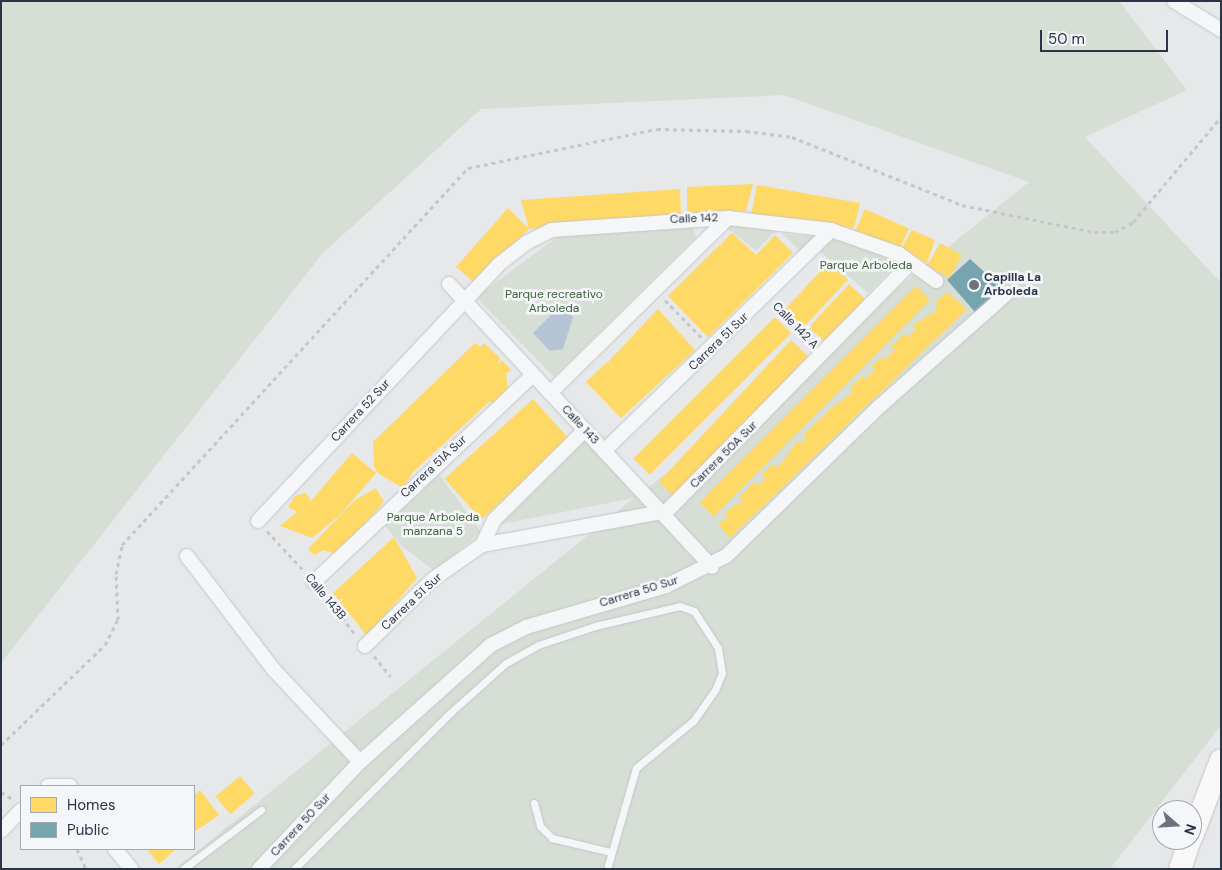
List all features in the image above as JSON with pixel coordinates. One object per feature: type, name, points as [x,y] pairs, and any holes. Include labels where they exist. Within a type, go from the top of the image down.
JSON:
[{"type":"main road","points":[[1202,810],[1221,760]]},
{"type":"main road","points":[[1180,869],[1187,850]]},
{"type":"street","points":[[1174,1],[1221,30]]},
{"type":"street","points":[[550,393],[728,218]]},
{"type":"street","name":"Calle 142","points":[[466,301],[526,242],[551,230],[728,218],[831,230],[873,242],[911,263],[936,281]]},
{"type":"street","name":"Carrera 51 Sur","points":[[604,451],[766,297],[831,230]]},
{"type":"street","name":"Carrera 50A Sur","points":[[661,513],[824,356],[911,263]]},
{"type":"street","name":"Calle 143","points":[[449,284],[712,567]]},
{"type":"street","name":"Carrera 50 Sur","points":[[259,869],[360,762],[490,645],[526,627],[666,586],[712,567],[1007,293]]},
{"type":"street","name":"Carrera 52 Sur","points":[[258,521],[466,301]]},
{"type":"street","name":"Carrera 51A Sur","points":[[314,582],[534,375]]},
{"type":"street","name":"Carrera 51 Sur","points":[[365,646],[432,580],[482,545],[494,520],[585,430]]},
{"type":"street","points":[[482,545],[608,519],[661,513]]},
{"type":"street","points":[[187,556],[274,670],[360,762]]},
{"type":"street","points":[[1,831],[20,811]]},
{"type":"street","points":[[116,850],[131,869]]},
{"type":"lane","points":[[294,869],[443,719],[506,663],[538,645],[595,626],[680,606],[694,611],[718,648],[722,673],[716,690],[693,722],[636,768],[607,869]]},
{"type":"lane","points":[[534,803],[540,826],[552,838],[611,852]]},
{"type":"lane","points":[[183,869],[261,810]]},
{"type":"path","points":[[1,745],[104,645],[118,620],[116,574],[122,545],[468,168],[658,129],[746,131],[792,137],[962,205],[1094,232],[1115,232],[1133,222],[1221,117]]},
{"type":"path","points":[[655,290],[712,348]]},
{"type":"path","name":"Calle 142 A","points":[[766,297],[824,356]]},
{"type":"path","name":"Calle 143B","points":[[258,521],[314,582],[390,676]]},
{"type":"path","points":[[77,850],[86,869]]},
{"type":"green space","points":[[1,1],[1119,1],[1187,90],[1085,137],[1221,283],[1221,725],[1163,800],[1152,800],[1152,815],[1110,869],[175,869],[634,498],[496,525],[590,436],[644,491],[1029,182],[784,95],[481,109],[322,254],[1,663]]},
{"type":"green space","points":[[726,220],[778,228],[756,251],[724,226]]},
{"type":"green space","name":"Parque recreativo Arboleda","points":[[691,222],[696,237],[554,377],[476,297],[561,234]]},
{"type":"green space","points":[[782,234],[815,236],[800,251]]},
{"type":"green space","name":"Parque Arboleda","points":[[835,237],[871,244],[896,265],[868,293],[818,250]]},
{"type":"green space","name":"Parque Arboleda manzana 5","points":[[439,474],[481,532],[435,571],[404,548],[384,525]]},
{"type":"water","points":[[561,305],[573,317],[563,349],[550,351],[533,333]]},
{"type":"building: Homes","points":[[753,184],[746,211],[687,214],[687,187]]},
{"type":"building: Homes","points":[[757,185],[860,203],[854,228],[751,215]]},
{"type":"building: Homes","points":[[680,189],[681,213],[529,229],[521,200]]},
{"type":"building: Homes","points":[[508,208],[529,229],[475,283],[456,267]]},
{"type":"building: Homes","points":[[865,209],[909,229],[899,250],[855,231]]},
{"type":"building: Homes","points":[[912,230],[935,240],[927,263],[900,251]]},
{"type":"building: Homes","points":[[732,233],[756,255],[775,235],[793,253],[708,337],[668,296]]},
{"type":"building: Homes","points":[[940,243],[962,255],[949,278],[927,266]]},
{"type":"building: Homes","points":[[829,262],[848,280],[804,327],[785,310]]},
{"type":"building: Homes","points":[[849,284],[868,302],[828,345],[809,327]]},
{"type":"building: Homes","points":[[916,286],[930,300],[714,517],[700,502]]},
{"type":"building: Homes","points":[[947,292],[967,309],[730,538],[718,525],[728,516],[725,512],[743,501],[739,497],[755,482],[759,485],[765,479],[762,474],[773,464],[776,468],[797,441],[800,444],[807,437],[804,434],[824,415],[827,418],[826,412],[853,392],[850,388],[862,376],[865,379],[875,370],[871,366],[881,357],[884,360],[895,350],[891,346],[905,333],[908,337],[916,329],[913,325],[934,312],[938,307],[935,303]]},
{"type":"building: Homes","points":[[658,309],[695,350],[621,418],[586,382],[607,362],[624,380],[608,362]]},
{"type":"building: Homes","points":[[775,317],[791,333],[650,475],[634,458]]},
{"type":"building: Homes","points":[[791,340],[808,356],[676,498],[659,482]]},
{"type":"building: Homes","points":[[475,343],[480,347],[484,343],[500,358],[497,365],[502,360],[511,370],[506,374],[508,391],[494,405],[490,401],[413,472],[403,488],[379,474],[374,467],[373,442]]},
{"type":"building: Homes","points":[[533,399],[570,440],[481,519],[445,479]]},
{"type":"building: Homes","points":[[352,453],[376,473],[340,515],[312,538],[280,526],[297,512],[288,507],[295,496],[306,493],[311,501]]},
{"type":"building: Homes","points":[[376,488],[384,502],[337,555],[324,550],[314,555],[308,549],[355,500]]},
{"type":"building: Homes","points":[[394,537],[417,578],[367,636],[333,593]]},
{"type":"building: Homes","points":[[240,776],[255,794],[230,814],[215,797]]},
{"type":"building: Homes","points":[[200,790],[219,815],[195,831],[195,794]]},
{"type":"building: Homes","points":[[150,850],[175,850],[159,864],[148,851]]},
{"type":"building: Public","name":"Capilla La Arboleda","points":[[970,259],[1003,289],[975,312],[947,280]]},
{"type":"place","name":"Capilla La Arboleda","points":[[974,285]]}]
